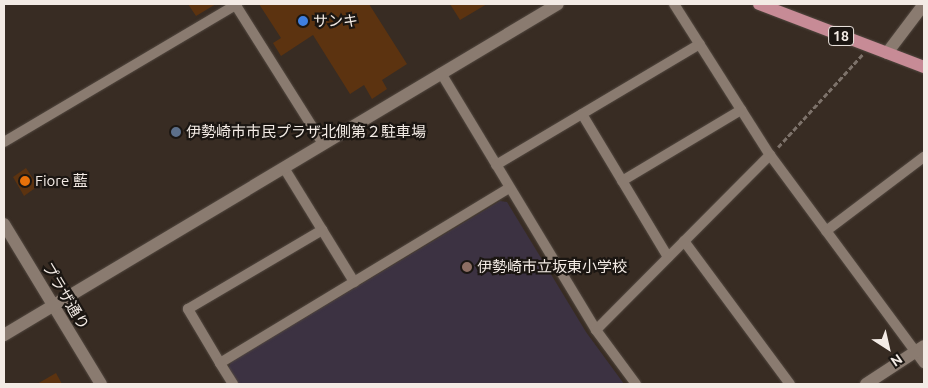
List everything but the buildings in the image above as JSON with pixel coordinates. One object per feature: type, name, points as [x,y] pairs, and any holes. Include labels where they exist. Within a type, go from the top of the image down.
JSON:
[{"type":"main road","name":"18","points":[[759,4],[924,67]]},
{"type":"street","points":[[4,142],[236,4],[322,144]]},
{"type":"street","points":[[4,335],[558,4]]},
{"type":"street","points":[[674,4],[770,155],[826,231],[920,349],[924,363]]},
{"type":"street","points":[[887,53],[924,4]]},
{"type":"street","points":[[496,164],[700,44]]},
{"type":"street","points":[[441,73],[596,330],[636,384]]},
{"type":"street","points":[[622,181],[741,110]]},
{"type":"street","points":[[582,114],[668,257]]},
{"type":"street","points":[[596,330],[770,155]]},
{"type":"street","points":[[826,231],[924,157]]},
{"type":"street","points":[[284,168],[354,282]]},
{"type":"street","points":[[220,363],[509,188]]},
{"type":"street","name":"プラザ通り","points":[[4,224],[101,384]]},
{"type":"street","points":[[233,384],[188,309],[322,230]]},
{"type":"street","points":[[684,241],[790,384]]},
{"type":"street","points":[[866,384],[920,349]]},
{"type":"path","points":[[770,155],[870,47]]},
{"type":"shaded area","name":"伊勢崎市立坂東小学校","points":[[500,201],[507,202],[586,332],[624,384],[238,384],[228,369],[231,362]]},
{"type":"place","name":"サンキ","points":[[303,21]]},
{"type":"place","name":"伊勢崎市市民プラザ北側第２駐車場","points":[[176,132]]},
{"type":"place","name":"Fiore 藍","points":[[25,181]]},
{"type":"place","name":"伊勢崎市立坂東小学校","points":[[467,267]]}]
